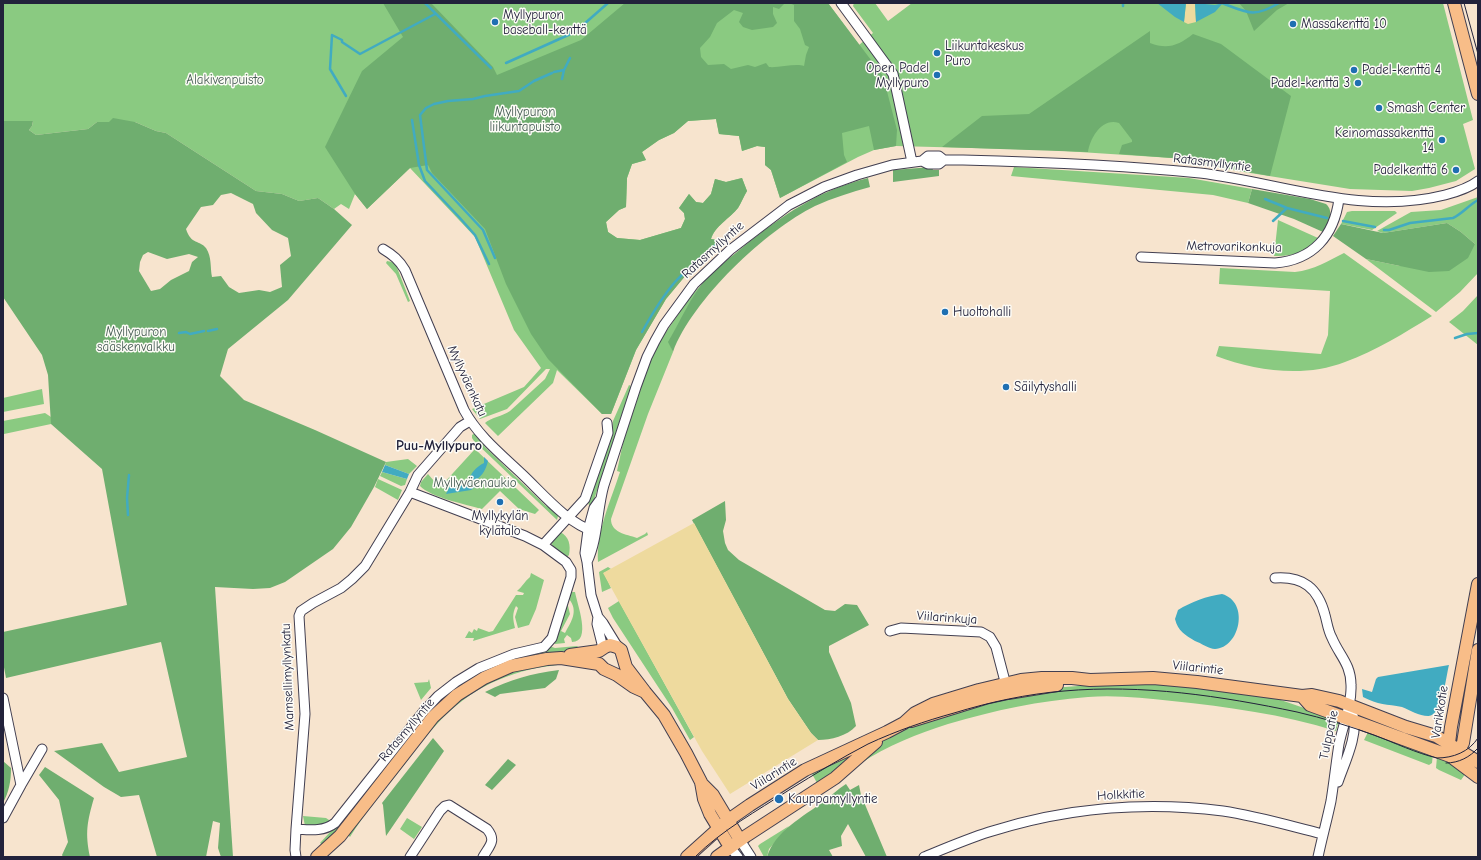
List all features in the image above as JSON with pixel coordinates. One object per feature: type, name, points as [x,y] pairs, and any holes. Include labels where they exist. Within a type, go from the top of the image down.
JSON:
[{"type":"main road","points":[[1454,3],[1478,94]]},
{"type":"main road","name":"Varikkotie","points":[[1478,584],[1449,743],[1454,753],[1463,743],[1478,650]]},
{"type":"main road","points":[[601,649],[612,645],[621,653],[626,666],[664,716],[701,782],[713,795],[723,824],[735,843]]},
{"type":"main road","name":"Ratasmyllyntie","points":[[328,857],[340,836],[423,728],[457,695],[484,678],[511,666],[547,659],[561,658],[601,649]]},
{"type":"main road","name":"Ratasmyllyntie","points":[[561,658],[603,667]]},
{"type":"main road","points":[[603,667],[634,687],[645,692]]},
{"type":"main road","name":"Viilarintie","points":[[687,857],[723,824],[805,770],[887,732],[904,723],[915,713],[933,704],[955,696],[1007,688],[1042,678],[1072,678],[1090,680],[1153,678],[1258,689],[1302,696],[1312,695],[1349,704],[1406,727],[1436,736],[1449,743]]},
{"type":"main road","name":"Viilarintie","points":[[1302,696],[1310,705],[1350,720],[1478,762]]},
{"type":"main road","name":"Viilarintie","points":[[717,857],[735,843],[835,778],[867,748],[882,738],[887,732]]},
{"type":"main road","name":"Viilarintie","points":[[1454,753],[1478,777]]},
{"type":"main road","name":"Ratasmyllyntie","points":[[317,857],[340,836]]},
{"type":"street","points":[[841,3],[893,74],[912,162]]},
{"type":"street","name":"Ratasmyllyntie","points":[[621,653],[598,617],[591,595],[585,553],[591,531],[600,511],[599,501],[647,357],[664,325],[694,284],[746,237],[789,205],[807,195],[856,175],[879,168],[922,161],[928,164],[939,164],[944,160],[1006,161],[1200,173],[1239,179],[1339,199],[1374,202],[1409,202],[1425,200],[1476,184]]},
{"type":"street","name":"Metrovarikonkuja","points":[[1142,257],[1275,263],[1292,260],[1311,252],[1328,233],[1336,218],[1339,199]]},
{"type":"street","name":"Myllyväenkatu","points":[[383,249],[392,254],[400,262],[470,421],[479,434],[568,517],[591,531]]},
{"type":"street","name":"Mamsellimyllynkatu","points":[[296,857],[296,829],[304,714],[299,616],[301,612],[313,603],[341,588],[365,566],[410,492],[418,475],[460,428],[470,421]]},
{"type":"street","points":[[542,545],[585,499],[608,433],[607,423]]},
{"type":"street","points":[[296,829],[323,830],[329,828],[335,823],[424,711],[445,690],[491,662],[514,654],[540,648],[548,643],[552,638],[565,600],[572,574],[569,565],[542,545],[525,536],[410,492]]},
{"type":"street","points":[[1276,578],[1296,578],[1317,594],[1321,601],[1332,639],[1348,665],[1352,686],[1349,704]]},
{"type":"street","name":"Ratasmyllyntie","points":[[598,617],[597,624],[601,649]]},
{"type":"street","name":"Viilarinkuja","points":[[890,631],[901,628],[981,632],[990,637],[996,647],[1007,688]]},
{"type":"street","points":[[601,649],[597,659],[603,667],[616,670],[620,667],[622,662],[621,653]]},
{"type":"street","points":[[3,698],[22,785]]},
{"type":"street","name":"Tulppatie","points":[[1318,857],[1331,800],[1338,752],[1350,720],[1349,704]]},
{"type":"street","points":[[3,818],[42,749]]},
{"type":"street","points":[[410,857],[440,811],[445,806],[449,805],[487,829],[491,834],[492,843],[482,857]]},
{"type":"street","name":"Holkkitie","points":[[924,857],[972,838],[1003,828],[1043,818],[1076,812],[1115,808],[1186,807],[1256,817],[1323,834]]},
{"type":"street","points":[[735,843],[738,857]]},
{"type":"street","points":[[735,843],[751,857]]},
{"type":"green space","name":"Myllypuron liikuntapuisto","points":[[3,3],[828,3],[859,45],[873,33],[853,6],[854,3],[875,3],[888,21],[912,3],[1443,3],[1473,120],[1463,124],[1475,169],[1456,181],[1412,191],[1350,189],[1238,171],[1172,158],[1049,150],[896,146],[874,150],[858,157],[780,198],[771,170],[765,165],[765,147],[757,146],[742,151],[739,136],[719,134],[716,119],[688,121],[674,133],[659,140],[642,152],[646,160],[632,164],[627,178],[626,207],[619,210],[606,222],[608,232],[617,238],[640,240],[681,228],[685,219],[684,213],[679,208],[689,194],[696,202],[703,203],[711,194],[715,179],[726,182],[742,178],[747,191],[735,212],[719,226],[711,239],[718,240],[721,243],[691,269],[666,299],[636,350],[611,414],[602,414],[557,370],[553,383],[498,436],[485,423],[510,411],[545,379],[550,369],[546,369],[507,409],[480,419],[472,409],[524,387],[541,368],[514,330],[475,237],[410,168],[367,209],[355,194],[349,209],[341,204],[334,209],[318,198],[299,201],[282,194],[256,191],[166,133],[156,131],[135,122],[97,122],[88,129],[36,135],[29,130],[33,121],[3,121]]},
{"type":"green space","points":[[383,3],[431,3],[493,67],[497,75],[581,40],[625,3],[785,3],[779,9],[773,7],[773,14],[777,23],[773,27],[752,30],[743,27],[739,22],[743,13],[734,10],[717,23],[710,37],[700,48],[701,57],[708,65],[724,64],[731,69],[748,65],[755,67],[766,63],[769,67],[804,66],[809,47],[805,45],[800,29],[794,21],[794,5],[789,3],[828,3],[883,76],[897,130],[896,146],[874,150],[869,126],[842,133],[844,155],[847,162],[780,198],[771,170],[765,165],[765,147],[757,146],[742,151],[739,136],[719,134],[716,119],[688,121],[674,133],[659,140],[642,152],[646,160],[632,164],[627,178],[626,207],[619,210],[606,222],[608,232],[617,238],[640,240],[681,228],[685,219],[684,213],[679,208],[689,194],[696,202],[703,203],[711,194],[715,179],[726,182],[742,178],[747,191],[735,212],[715,230],[711,239],[718,240],[721,243],[691,269],[666,299],[636,350],[611,414],[602,414],[548,359],[531,334],[506,284],[485,229],[432,173],[428,165],[410,168],[367,209],[355,194],[325,147],[362,71],[403,37]]},
{"type":"green space","points":[[1239,3],[1289,3],[1277,10],[1254,31],[1246,11]]},
{"type":"green space","points":[[1150,31],[1150,43],[1156,45],[1168,46],[1178,44],[1193,34],[1221,44],[1291,96],[1270,176],[1172,158],[1119,154],[1122,145],[1132,142],[1132,140],[1119,123],[1113,122],[1107,123],[1098,130],[1091,141],[1088,152],[942,147],[982,116],[1029,114]]},
{"type":"green space","name":"Myllypuron sääskenvalkku","points":[[113,118],[135,122],[156,131],[166,133],[256,191],[282,194],[299,201],[318,198],[334,209],[352,225],[288,300],[228,349],[220,376],[244,400],[386,462],[374,487],[351,527],[333,549],[285,582],[270,588],[253,589],[215,587],[233,857],[221,857],[218,848],[220,823],[213,821],[206,857],[157,857],[139,795],[121,797],[104,787],[54,751],[102,743],[119,772],[187,757],[161,642],[6,678],[3,662],[3,632],[127,605],[102,469],[51,424],[48,375],[42,355],[3,297],[3,121],[33,121],[29,130],[36,135],[88,129],[97,122],[109,122]],"holes":[[[231,193],[253,204],[256,213],[272,230],[288,238],[291,256],[280,265],[282,287],[270,292],[259,290],[239,293],[229,287],[221,276],[212,277],[208,251],[204,246],[190,238],[186,229],[201,207],[213,205],[221,195]],[[148,252],[167,259],[189,254],[198,257],[192,262],[189,271],[171,280],[160,289],[151,291],[139,271],[140,262],[143,255]]]},
{"type":"green space","points":[[932,167],[933,170],[939,170],[939,176],[893,182],[893,170]]},
{"type":"green space","points":[[1014,167],[1189,178],[1252,189],[1248,203],[1213,195],[1011,176]]},
{"type":"green space","points":[[868,178],[870,187],[842,195],[815,206],[796,217],[754,249],[713,289],[696,311],[673,352],[668,342],[701,285],[715,270],[758,235],[801,205],[850,183]]},
{"type":"green space","points":[[1252,189],[1310,199],[1326,204],[1330,211],[1329,222],[1323,232],[1294,219],[1248,203]]},
{"type":"green space","points":[[1478,197],[1478,273],[1460,292],[1436,312],[1366,259],[1400,266],[1475,244],[1447,223],[1383,233],[1377,231],[1411,212],[1441,210]]},
{"type":"green space","points":[[1395,211],[1397,213],[1372,230],[1341,224],[1347,212]]},
{"type":"green space","points":[[1278,220],[1318,238],[1309,247],[1298,253],[1287,256],[1274,256]]},
{"type":"green space","points":[[1447,223],[1475,244],[1468,258],[1449,271],[1429,272],[1366,259],[1333,236],[1341,224],[1383,233]]},
{"type":"green space","points":[[1344,253],[1432,316],[1379,347],[1356,358],[1329,367],[1313,370],[1280,371],[1264,369],[1247,366],[1216,356],[1219,346],[1321,354],[1328,335],[1330,291],[1219,284],[1220,268],[1295,272],[1315,267]]},
{"type":"green space","points":[[387,261],[396,265],[410,301],[408,302],[396,274],[386,263]]},
{"type":"green space","points":[[700,286],[669,342],[673,352],[648,414],[611,519],[616,530],[620,532],[637,538],[647,532],[648,535],[598,562],[599,539],[620,472],[617,471],[623,443],[646,372],[653,354],[664,335],[688,300]]},
{"type":"green space","points":[[1478,295],[1478,345],[1449,322],[1463,311]]},
{"type":"green space","points":[[629,385],[631,386],[592,506],[589,505],[587,499],[612,428],[613,421]]},
{"type":"green space","points":[[42,389],[44,404],[3,412],[3,398]]},
{"type":"green space","points":[[45,413],[51,417],[51,424],[4,434],[3,421]]},
{"type":"green space","points":[[475,433],[485,447],[546,506],[554,509],[558,516],[557,520],[474,441],[472,435]]},
{"type":"green space","name":"Myllyväenaukio","points":[[475,449],[539,510],[535,514],[519,509],[500,491],[482,509],[440,497],[432,494],[420,486],[421,482],[428,474],[434,481],[443,484]]},
{"type":"green space","points":[[408,459],[417,466],[409,474],[385,465],[386,462]]},
{"type":"green space","points":[[382,472],[407,479],[405,485],[401,486],[380,476]]},
{"type":"green space","points":[[378,479],[402,490],[398,500],[375,487]]},
{"type":"green space","points":[[725,501],[726,520],[723,531],[725,543],[728,550],[739,560],[825,610],[835,611],[845,604],[857,605],[869,625],[829,646],[829,652],[851,703],[856,726],[843,735],[818,740],[811,733],[788,699],[692,520]]},
{"type":"green space","points":[[560,532],[569,541],[570,551],[567,557],[553,546],[551,540]]},
{"type":"green space","points":[[608,567],[611,569],[604,573],[611,588],[602,592],[599,572]]},
{"type":"green space","points":[[531,573],[544,580],[536,609],[529,625],[518,628],[515,617],[518,608],[516,606],[513,617],[515,628],[473,641],[474,638],[465,638],[469,631],[472,633],[474,629],[477,631],[478,628],[489,632],[493,631],[516,595],[523,595],[524,593],[517,591],[530,577]]},
{"type":"green space","points":[[571,592],[575,592],[580,613],[582,622],[581,636],[578,640],[572,642],[571,638],[567,635],[564,639],[565,643],[555,644],[553,642],[566,605],[568,606],[570,614],[561,631],[565,633],[573,616],[574,612],[572,603],[569,599]]},
{"type":"green space","points":[[619,601],[694,737],[690,740],[672,708],[613,618],[608,608]]},
{"type":"green space","points":[[549,646],[555,648],[577,646],[579,649],[523,657],[487,670],[398,754],[324,846],[320,843],[341,820],[424,715],[451,690],[486,668]]},
{"type":"green space","points":[[542,663],[572,664],[538,668],[506,677],[491,683],[463,700],[430,732],[368,811],[350,837],[348,835],[376,795],[451,705],[497,676]]},
{"type":"green space","points":[[559,670],[556,679],[545,688],[500,694],[495,697],[485,692],[521,678]]},
{"type":"green space","points":[[429,679],[431,688],[421,700],[414,683],[428,682]]},
{"type":"green space","points":[[1131,683],[1184,685],[1272,697],[1339,720],[1336,731],[1295,720],[1214,706],[1130,697],[1088,697],[1017,707],[983,714],[948,724],[914,736],[881,751],[860,764],[874,746],[897,731],[970,705],[1053,688]]},
{"type":"green space","points":[[1368,732],[1433,753],[1432,763],[1429,765],[1364,740]]},
{"type":"green space","points":[[433,738],[444,751],[386,836],[382,803]]},
{"type":"green space","points":[[868,743],[820,784],[818,782],[817,783],[810,770]]},
{"type":"green space","points":[[1437,757],[1442,758],[1466,773],[1461,780],[1436,768]]},
{"type":"green space","points":[[508,759],[516,765],[492,790],[485,785]]},
{"type":"green space","points":[[3,761],[11,768],[11,777],[7,795],[3,803]]},
{"type":"green space","points":[[45,767],[94,798],[88,828],[90,857],[63,857],[62,855],[68,842],[59,800],[39,775]]},
{"type":"green space","points":[[846,784],[850,790],[859,785],[861,795],[887,857],[866,857],[848,824],[841,836],[842,846],[829,850],[833,857],[767,857],[776,840],[783,832]]},
{"type":"green space","points":[[303,816],[326,818],[332,822],[328,827],[305,826]]},
{"type":"green space","points":[[407,818],[422,827],[414,839],[400,829]]},
{"type":"green space","points":[[789,826],[769,849],[767,857],[764,857],[758,846]]},
{"type":"sand","points":[[1186,3],[1195,3],[1196,22],[1188,24],[1184,22]]},
{"type":"sand","points":[[694,523],[788,699],[811,733],[818,740],[730,794],[702,751],[603,573]]},
{"type":"water","points":[[1157,3],[1186,3],[1184,22],[1175,17]]},
{"type":"water","points":[[1195,3],[1215,5],[1223,3],[1215,12],[1196,22]]},
{"type":"water","points":[[484,457],[488,461],[484,472],[476,480],[476,486],[471,490],[446,494],[450,486],[455,487],[469,482],[474,471],[478,466],[484,463]]},
{"type":"water","points":[[385,465],[409,474],[407,479],[382,472]]},
{"type":"water","points":[[1222,594],[1231,599],[1236,606],[1239,615],[1238,624],[1236,633],[1231,641],[1224,647],[1213,649],[1185,635],[1178,627],[1175,619],[1178,610],[1183,607],[1205,598]]},
{"type":"water","points":[[1449,665],[1443,695],[1437,710],[1433,715],[1421,715],[1402,707],[1378,703],[1363,697],[1362,689],[1372,692],[1378,677]]},
{"type":"waterway","points":[[425,3],[491,68]]},
{"type":"waterway","points":[[506,63],[575,32],[608,3]]},
{"type":"waterway","points":[[1222,3],[1251,12],[1263,11],[1279,3]]},
{"type":"waterway","points":[[346,96],[330,69],[332,35],[342,40],[342,42],[360,54],[435,14]]},
{"type":"waterway","points":[[562,79],[564,70],[570,58]]},
{"type":"waterway","points":[[554,72],[564,70]]},
{"type":"waterway","points":[[495,258],[483,230],[427,170],[420,115],[426,108],[434,104],[519,91],[534,81],[552,73]]},
{"type":"waterway","points":[[412,120],[419,165],[425,181],[475,235],[489,264]]},
{"type":"waterway","points":[[1265,199],[1287,208],[1327,218]]},
{"type":"waterway","points":[[1384,230],[1389,230],[1410,223],[1453,218],[1478,200]]},
{"type":"waterway","points":[[1273,221],[1287,208]]},
{"type":"waterway","points":[[1343,221],[1375,227]]},
{"type":"waterway","points":[[642,332],[657,306],[675,282],[717,244]]},
{"type":"waterway","points":[[208,331],[217,329]]},
{"type":"waterway","points":[[179,333],[186,332],[190,334],[204,331]]},
{"type":"waterway","points":[[1455,338],[1467,334],[1478,333]]},
{"type":"waterway","points":[[128,515],[127,498],[129,475]]},
{"type":"tram line","points":[[1464,3],[1478,54]]},
{"type":"tram line","points":[[695,857],[705,847],[740,821],[818,772],[868,744],[943,716],[1022,696],[1093,689],[1152,690],[1210,696],[1297,712],[1365,732],[1413,751],[1437,758],[1449,757],[1460,753],[1470,747],[1478,738]]},
{"type":"tram line","points":[[1446,763],[1464,759],[1478,748]]},
{"type":"place","name":"Myllypuron baseball-kenttä","points":[[495,22]]},
{"type":"place","name":"Massakenttä 10","points":[[1293,24]]},
{"type":"place","name":"Liikuntakeskus Puro","points":[[937,53]]},
{"type":"place","name":"Padel-kenttä 4","points":[[1354,70]]},
{"type":"place","name":"Open Padel Myllypuro","points":[[937,75]]},
{"type":"place","name":"Padel-kenttä 3","points":[[1358,83]]},
{"type":"place","name":"Smash Center","points":[[1379,108]]},
{"type":"place","name":"Keinomassakenttä 14","points":[[1442,140]]},
{"type":"place","name":"Padelkenttä 6","points":[[1456,170]]},
{"type":"place","name":"Huoltohalli","points":[[945,312]]},
{"type":"place","name":"Säilytyshalli","points":[[1006,387]]},
{"type":"place","name":"Myllykylän kylätalo","points":[[500,502]]},
{"type":"place","name":"Kauppamyllyntie","points":[[779,799]]},
{"type":"district","name":"Puu-Myllypuro","points":[[439,446]]},
{"type":"park label","name":"Alakivenpuisto","points":[[225,80]]}]
